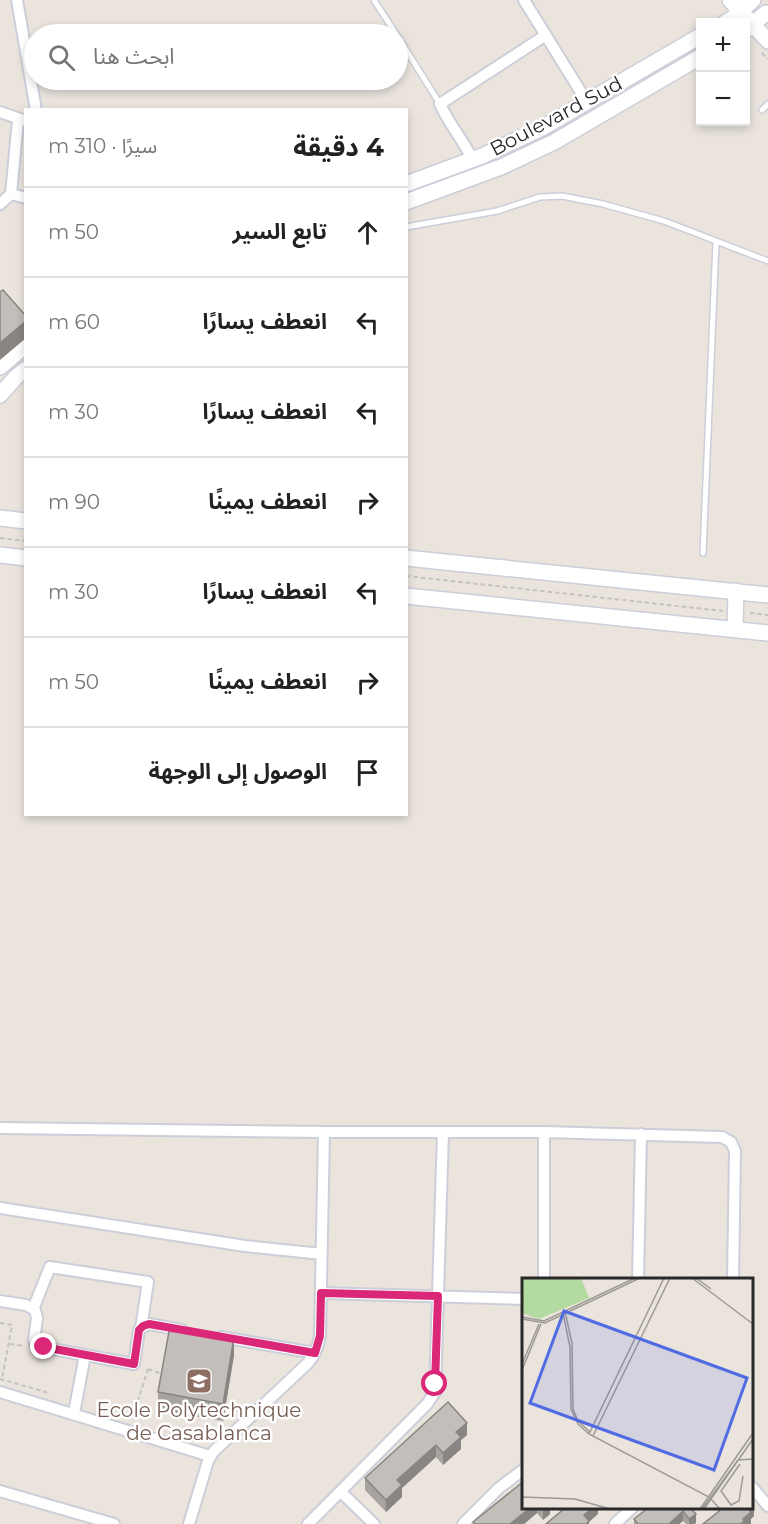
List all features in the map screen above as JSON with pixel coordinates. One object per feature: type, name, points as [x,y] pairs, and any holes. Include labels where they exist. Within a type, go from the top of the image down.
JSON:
[{"type":"street","points":[[17,0],[24,41]]},
{"type":"street","points":[[524,0],[587,102]]},
{"type":"street","points":[[736,6],[760,5],[750,26]]},
{"type":"street","points":[[750,29],[768,40]]},
{"type":"street","points":[[473,160],[440,104],[546,36]]},
{"type":"street","name":"Boulevard Sud","points":[[408,183],[473,160],[542,128],[696,38]]},
{"type":"street","name":"Boulevard Sud","points":[[408,201],[501,167],[554,142],[696,59]]},
{"type":"street","points":[[33,90],[36,108]]},
{"type":"street","points":[[0,112],[22,121],[11,194],[0,204]]},
{"type":"street","points":[[11,194],[24,197]]},
{"type":"street","points":[[0,367],[24,347]]},
{"type":"street","points":[[0,395],[24,371]]},
{"type":"street","points":[[0,518],[24,521]]},
{"type":"street","points":[[0,555],[24,558]]},
{"type":"street","points":[[408,558],[768,595]]},
{"type":"street","points":[[735,629],[736,591]]},
{"type":"street","points":[[408,596],[768,633]]},
{"type":"street","points":[[0,1128],[544,1132],[722,1137],[734,1146],[736,1156],[733,1278]]},
{"type":"street","points":[[189,1524],[210,1456],[308,1363],[315,1353],[320,1336],[324,1132]]},
{"type":"street","points":[[308,1524],[427,1404],[435,1392],[443,1132]]},
{"type":"street","points":[[544,1132],[544,1278]]},
{"type":"street","points":[[638,1278],[641,1134]]},
{"type":"street","points":[[0,1208],[245,1246],[322,1254]]},
{"type":"street","points":[[0,1301],[26,1305],[37,1313],[34,1335],[35,1343],[41,1347],[134,1364],[148,1282],[50,1267],[33,1309]]},
{"type":"street","points":[[321,1293],[522,1299]]},
{"type":"street","points":[[141,1328],[149,1324],[194,1332]]},
{"type":"street","points":[[216,1336],[315,1353]]},
{"type":"street","points":[[74,1413],[85,1355]]},
{"type":"street","points":[[0,1392],[210,1456]]},
{"type":"street","points":[[463,1524],[499,1488],[522,1471]]},
{"type":"street","points":[[753,1487],[768,1506]]},
{"type":"street","points":[[0,1491],[114,1524]]},
{"type":"street","points":[[341,1492],[374,1524]]},
{"type":"street","points":[[615,1524],[631,1509]]},
{"type":"lane","points":[[374,0],[389,24]]},
{"type":"lane","points":[[408,53],[440,104]]},
{"type":"lane","points":[[762,110],[768,104]]},
{"type":"lane","points":[[408,227],[497,211],[540,197],[572,198],[664,221],[768,261]]},
{"type":"lane","points":[[703,553],[716,242]]},
{"type":"path","points":[[0,538],[24,541]]},
{"type":"path","points":[[408,576],[768,615]]},
{"type":"path","points":[[710,627],[711,609]]},
{"type":"path","points":[[8,1324],[9,1317]]},
{"type":"path","points":[[0,1323],[12,1325],[1,1379],[46,1392],[49,1401]]},
{"type":"path","points":[[9,1344],[27,1347],[27,1350]]},
{"type":"path","points":[[0,1359],[6,1359]]},
{"type":"path","points":[[134,1364],[164,1375]]},
{"type":"path","points":[[133,1416],[148,1369]]},
{"type":"building","points":[[3,290],[24,314],[24,323],[0,343],[0,292]]},
{"type":"building","points":[[170,1326],[234,1337],[223,1404],[158,1392]]},
{"type":"building","points":[[448,1402],[467,1423],[456,1432],[461,1437],[443,1453],[436,1445],[397,1480],[402,1485],[386,1500],[365,1478]]},
{"type":"building","points":[[522,1483],[522,1509],[529,1509],[510,1524],[475,1524],[473,1522]]},
{"type":"building","points":[[564,1509],[591,1509],[584,1515],[589,1521],[586,1524],[546,1524]]},
{"type":"building","points":[[647,1509],[691,1509],[696,1514],[689,1519],[683,1511],[669,1524],[638,1524],[634,1519]]},
{"type":"building","points":[[722,1509],[748,1509],[751,1512],[741,1524],[703,1524]]},
{"type":"place","name":"Ecole Polytechnique de Casablanca","points":[[199,1381]]},
{"type":"route","points":[[44,1347],[134,1364],[139,1330],[149,1324],[315,1353],[320,1336],[321,1293],[438,1296],[435,1384]]}]
